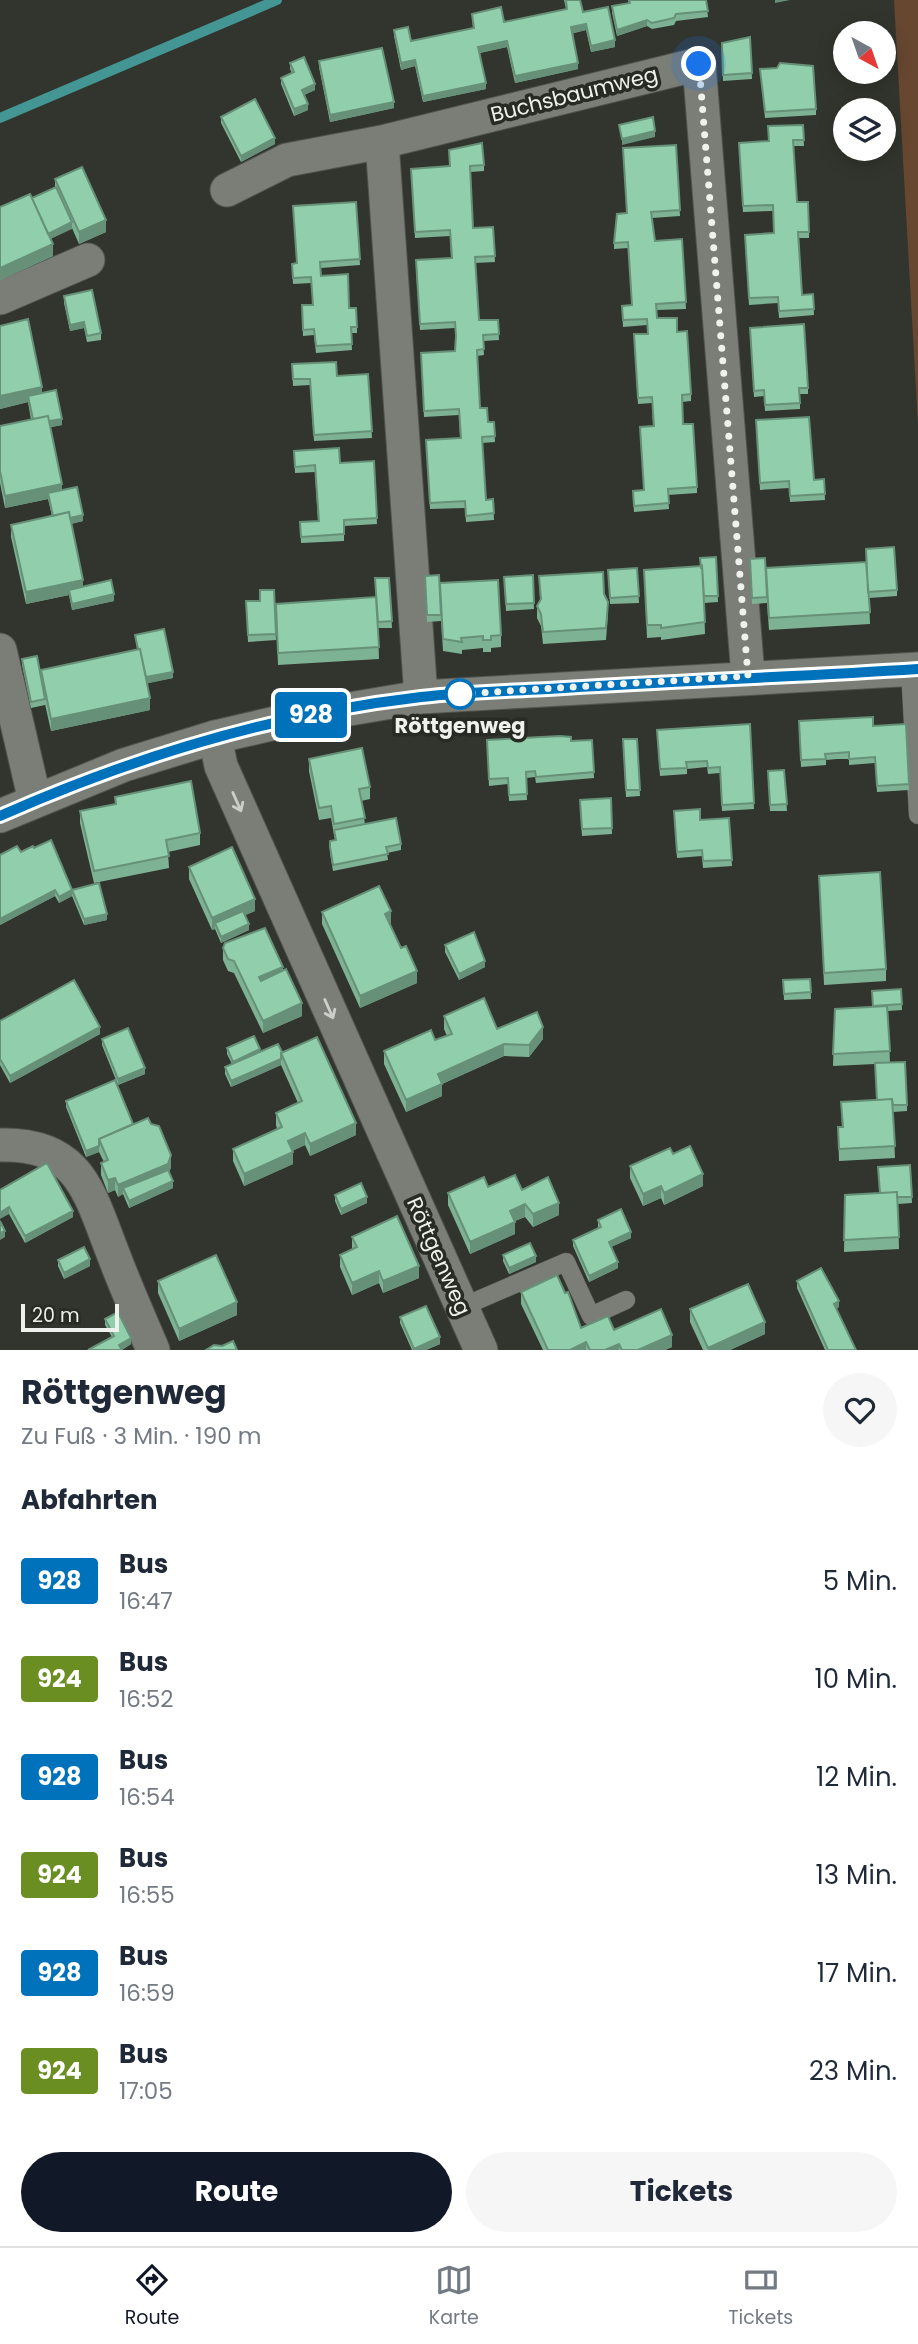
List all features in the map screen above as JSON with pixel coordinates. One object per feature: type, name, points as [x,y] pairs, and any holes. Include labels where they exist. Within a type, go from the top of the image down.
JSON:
[{"type":"street","name":"Buchsbaumweg","points":[[227,190],[287,160],[382,142],[699,64],[748,676]]},
{"type":"street","points":[[382,142],[421,697]]},
{"type":"street","points":[[0,298],[89,260]]},
{"type":"street","points":[[0,650],[35,801]]},
{"type":"street","points":[[0,817],[124,765],[215,737],[302,717],[421,697],[748,676],[914,670]]},
{"type":"street","name":"Röttgenweg","points":[[215,737],[221,766],[481,1350]]},
{"type":"street","points":[[0,1145],[35,1145],[63,1160],[88,1188],[153,1350]]},
{"type":"lane","points":[[914,670],[918,815]]},
{"type":"lane","points":[[462,1307],[566,1262],[591,1317],[626,1300]]},
{"type":"shaded area","points":[[894,0],[918,0],[918,425],[896,21]]},
{"type":"building","points":[[566,0],[580,0],[583,12],[608,7],[615,40],[591,46],[586,24],[571,27],[578,63],[515,76],[507,41],[478,47],[486,83],[423,96],[415,60],[401,63],[394,30],[408,27],[411,41],[474,28],[472,14],[501,7],[504,22],[567,9]]},
{"type":"building","points":[[629,0],[706,0],[708,11],[676,14],[674,18],[652,23],[647,20],[617,30],[612,6],[630,3]]},
{"type":"building","points":[[750,37],[752,73],[723,75],[722,43]]},
{"type":"building","points":[[382,48],[394,102],[330,115],[319,61]]},
{"type":"building","points":[[304,57],[315,84],[302,90],[308,104],[294,109],[281,78],[294,72],[290,63]]},
{"type":"building","points":[[780,63],[813,66],[816,109],[765,112],[760,69],[777,68]]},
{"type":"building","points":[[255,99],[275,138],[241,156],[221,117]]},
{"type":"building","points":[[653,117],[655,131],[622,139],[619,125]]},
{"type":"building","points":[[803,125],[804,140],[793,140],[797,202],[808,202],[809,232],[798,232],[802,295],[813,294],[814,309],[779,311],[778,297],[749,298],[745,235],[774,233],[773,205],[743,206],[739,143],[769,141],[768,126]]},
{"type":"building","points":[[482,143],[484,165],[470,166],[473,228],[493,227],[495,256],[475,257],[479,320],[498,320],[499,334],[483,335],[484,349],[477,350],[480,408],[487,408],[488,422],[494,422],[495,436],[482,437],[486,500],[493,499],[494,513],[466,516],[465,501],[430,503],[426,440],[461,438],[459,409],[424,411],[421,353],[455,351],[456,336],[455,322],[420,324],[416,260],[452,258],[450,230],[415,232],[411,169],[450,166],[449,150]]},
{"type":"building","points":[[676,145],[680,210],[651,212],[655,241],[682,239],[686,302],[656,304],[657,318],[677,318],[677,332],[687,331],[691,394],[682,395],[683,424],[693,424],[697,487],[668,489],[669,503],[634,506],[633,491],[644,490],[640,427],[654,426],[652,397],[638,398],[634,334],[648,334],[647,319],[623,320],[622,306],[632,305],[628,242],[614,243],[617,214],[627,213],[623,148]]},
{"type":"building","points":[[82,167],[106,220],[79,232],[55,179]]},
{"type":"building","points":[[56,187],[72,222],[48,234],[32,198]]},
{"type":"building","points":[[30,194],[53,244],[0,268],[0,207]]},
{"type":"building","points":[[356,202],[360,259],[320,262],[321,276],[348,274],[349,308],[356,308],[357,327],[351,327],[352,344],[316,346],[314,329],[303,330],[302,305],[313,305],[311,277],[293,278],[292,264],[297,263],[293,206]]},
{"type":"building","points":[[92,290],[101,333],[87,336],[84,322],[70,325],[64,296]]},
{"type":"building","points":[[28,319],[42,387],[0,396],[0,326]]},
{"type":"building","points":[[804,324],[808,388],[799,388],[800,403],[765,405],[764,390],[754,391],[750,328]]},
{"type":"building","points":[[336,362],[337,376],[368,374],[372,431],[314,435],[310,379],[293,379],[292,364]]},
{"type":"building","points":[[56,390],[62,419],[49,421],[48,416],[33,419],[28,396]]},
{"type":"building","points":[[48,416],[62,484],[5,496],[0,471],[0,426]]},
{"type":"building","points":[[809,417],[814,480],[824,479],[825,494],[790,496],[789,481],[760,483],[756,420]]},
{"type":"building","points":[[339,448],[340,463],[374,461],[377,518],[344,520],[344,534],[301,537],[300,522],[319,521],[315,465],[295,467],[294,451]]},
{"type":"building","points":[[77,487],[83,515],[70,518],[69,512],[53,516],[48,493]]},
{"type":"building","points":[[69,512],[83,580],[26,592],[11,525]]},
{"type":"building","points":[[894,547],[897,590],[868,592],[866,549]]},
{"type":"building","points":[[716,557],[718,596],[704,596],[700,558]]},
{"type":"building","points":[[765,558],[767,597],[752,598],[750,559]]},
{"type":"building","points":[[866,562],[870,612],[769,618],[766,568]]},
{"type":"building","points":[[702,566],[705,622],[661,628],[661,625],[647,625],[644,570]]},
{"type":"building","points":[[637,568],[639,596],[610,598],[608,570]]},
{"type":"building","points":[[603,572],[604,594],[608,602],[606,628],[543,632],[537,606],[541,599],[539,576]]},
{"type":"building","points":[[439,575],[441,615],[427,615],[425,576]]},
{"type":"building","points":[[533,575],[534,603],[506,604],[504,577]]},
{"type":"building","points":[[375,578],[389,578],[392,621],[378,622]]},
{"type":"building","points":[[111,580],[114,594],[72,604],[69,590]]},
{"type":"building","points":[[498,580],[501,635],[491,636],[491,640],[483,640],[483,636],[461,638],[462,642],[443,639],[440,583]]},
{"type":"building","points":[[260,590],[274,590],[276,634],[248,635],[246,601],[260,601]]},
{"type":"building","points":[[376,597],[379,647],[278,653],[276,604]]},
{"type":"building","points":[[164,629],[173,672],[146,677],[135,635]]},
{"type":"building","points":[[140,649],[150,698],[51,719],[41,670]]},
{"type":"building","points":[[37,656],[45,699],[31,702],[22,659]]},
{"type":"building","points":[[873,717],[873,726],[906,724],[909,784],[877,786],[875,757],[849,759],[849,752],[825,754],[826,759],[801,760],[799,721]]},
{"type":"building","points":[[750,724],[754,803],[722,805],[720,767],[708,768],[707,761],[686,762],[687,768],[660,769],[657,730]]},
{"type":"building","points":[[571,737],[571,741],[592,740],[594,772],[536,777],[535,771],[526,772],[527,794],[509,795],[508,778],[489,779],[487,740]]},
{"type":"building","points":[[623,739],[637,739],[640,790],[626,790]]},
{"type":"building","points":[[362,748],[370,787],[359,789],[365,818],[334,824],[331,806],[319,808],[309,759]]},
{"type":"building","points":[[784,770],[787,804],[770,805],[768,771]]},
{"type":"building","points":[[191,781],[200,833],[166,840],[169,856],[94,871],[80,811],[116,804],[115,797]]},
{"type":"building","points":[[611,798],[612,828],[582,829],[580,800]]},
{"type":"building","points":[[700,809],[700,820],[729,818],[732,860],[703,861],[702,850],[677,852],[674,811]]},
{"type":"building","points":[[396,818],[401,844],[386,847],[388,854],[333,865],[330,841],[336,840],[334,830]]},
{"type":"building","points":[[51,840],[72,890],[59,897],[55,890],[0,919],[0,855],[17,846],[21,852]]},
{"type":"building","points":[[232,847],[255,899],[212,918],[189,867]]},
{"type":"building","points":[[880,872],[886,969],[824,973],[819,876]]},
{"type":"building","points":[[99,883],[107,914],[84,919],[72,890]]},
{"type":"building","points":[[379,886],[391,911],[385,914],[401,948],[406,946],[417,971],[360,996],[322,912]]},
{"type":"building","points":[[243,911],[249,924],[221,937],[215,923]]},
{"type":"building","points":[[265,928],[283,967],[259,977],[261,981],[286,969],[302,1003],[263,1021],[234,961],[228,959],[223,948],[225,943]]},
{"type":"building","points":[[474,932],[485,961],[459,974],[445,945]]},
{"type":"building","points":[[810,979],[811,992],[784,994],[783,980]]},
{"type":"building","points":[[74,980],[100,1027],[10,1076],[0,1059],[0,1021]]},
{"type":"building","points":[[901,989],[902,1004],[873,1006],[872,991]]},
{"type":"building","points":[[484,998],[497,1029],[537,1012],[543,1027],[529,1045],[504,1044],[438,1074],[442,1084],[406,1100],[384,1051],[431,1030],[435,1040],[452,1034],[444,1016]]},
{"type":"building","points":[[887,1006],[890,1051],[833,1054],[835,1009]]},
{"type":"building","points":[[128,1028],[145,1068],[118,1079],[102,1039]]},
{"type":"building","points":[[254,1036],[260,1049],[233,1062],[227,1048]]},
{"type":"building","points":[[317,1037],[356,1123],[310,1144],[305,1133],[288,1141],[293,1152],[244,1174],[233,1149],[282,1127],[276,1113],[302,1101],[281,1053]]},
{"type":"building","points":[[278,1044],[282,1052],[281,1059],[231,1081],[225,1067]]},
{"type":"building","points":[[905,1062],[907,1105],[893,1105],[892,1099],[877,1100],[875,1063]]},
{"type":"building","points":[[115,1080],[133,1124],[99,1139],[99,1146],[86,1151],[66,1101]]},
{"type":"building","points":[[892,1099],[895,1146],[839,1149],[838,1127],[843,1127],[841,1102]]},
{"type":"building","points":[[148,1118],[151,1124],[159,1126],[171,1155],[168,1164],[118,1185],[115,1178],[108,1180],[101,1163],[108,1160],[99,1139]]},
{"type":"building","points":[[690,1146],[703,1174],[664,1193],[661,1186],[643,1194],[630,1166],[670,1148],[673,1154]]},
{"type":"building","points":[[47,1163],[73,1211],[25,1236],[9,1207],[0,1213],[0,1190]]},
{"type":"building","points":[[910,1165],[912,1197],[897,1197],[897,1192],[880,1193],[878,1167]]},
{"type":"building","points":[[168,1170],[173,1181],[129,1201],[123,1188]]},
{"type":"building","points":[[515,1175],[522,1190],[548,1177],[559,1203],[533,1214],[525,1204],[510,1211],[515,1222],[470,1242],[448,1193],[484,1177],[488,1187]]},
{"type":"building","points":[[361,1183],[367,1197],[341,1209],[335,1195]]},
{"type":"building","points":[[897,1192],[899,1237],[844,1240],[845,1195]]},
{"type":"building","points":[[621,1209],[631,1232],[609,1242],[618,1262],[589,1276],[573,1240],[601,1227],[598,1220]]},
{"type":"building","points":[[397,1216],[419,1266],[383,1281],[379,1271],[352,1283],[340,1255],[357,1247],[352,1237]]},
{"type":"building","points":[[530,1243],[536,1256],[509,1268],[503,1255]]},
{"type":"building","points":[[84,1247],[90,1259],[64,1273],[58,1260]]},
{"type":"building","points":[[216,1255],[237,1302],[179,1329],[158,1281]]},
{"type":"building","points":[[821,1268],[839,1301],[834,1304],[856,1350],[828,1350],[797,1281]]},
{"type":"building","points":[[557,1275],[565,1293],[568,1292],[581,1328],[608,1316],[614,1330],[661,1309],[672,1335],[638,1350],[622,1350],[619,1344],[605,1350],[590,1350],[586,1342],[570,1350],[548,1350],[521,1292]]},
{"type":"building","points":[[748,1284],[765,1322],[708,1348],[690,1309]]},
{"type":"building","points":[[426,1306],[440,1337],[414,1349],[400,1317]]},
{"type":"building","points":[[118,1312],[131,1338],[119,1345],[122,1350],[88,1350],[114,1336],[105,1319]]},
{"type":"building","points":[[233,1341],[237,1350],[206,1350],[214,1345],[222,1346]]},
{"type":"waterway","points":[[0,118],[277,0]]},
{"type":"bus line","name":"928","points":[[0,816],[124,765],[215,737],[302,717],[421,697],[748,676],[918,669]]},
{"type":"place","name":"Röttgenweg","points":[[460,694]]},
{"type":"route","points":[[460,694],[748,676],[699,64]]}]
